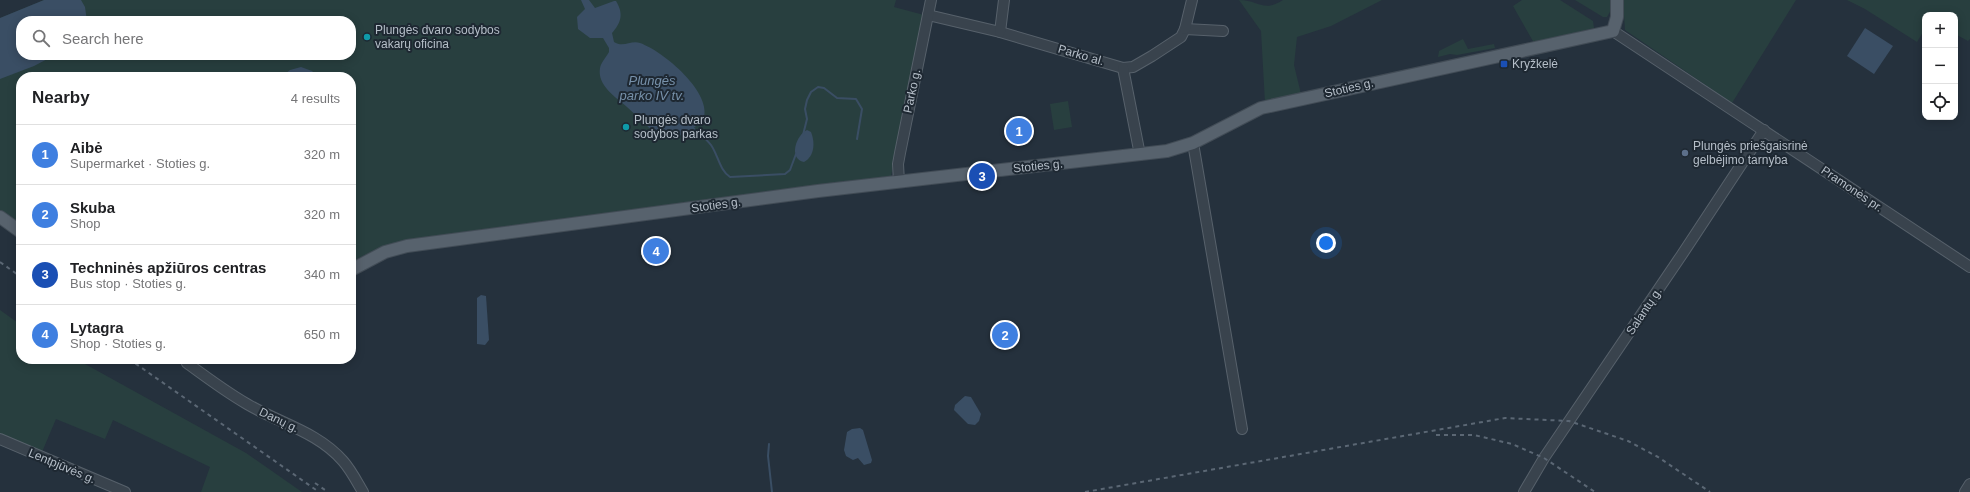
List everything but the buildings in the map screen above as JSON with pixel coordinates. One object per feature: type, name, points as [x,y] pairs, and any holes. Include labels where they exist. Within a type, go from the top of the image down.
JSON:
[{"type":"main road","points":[[1614,31],[1617,16],[1617,0]]},
{"type":"main road","name":"Stoties g.","points":[[356,267],[385,252],[407,246],[818,191],[1167,151],[1193,143],[1261,108],[1614,31]]},
{"type":"main road","points":[[0,217],[16,228]]},
{"type":"street","name":"Parko g.","points":[[899,182],[898,164],[931,0]]},
{"type":"street","points":[[1000,32],[1004,0]]},
{"type":"street","points":[[1140,155],[1123,68],[1133,67],[1182,38],[1192,0]]},
{"type":"street","name":"Parko al.","points":[[928,15],[1000,32],[1123,68]]},
{"type":"street","points":[[1185,29],[1223,31]]},
{"type":"street","name":"Pramonės pr.","points":[[1614,31],[1970,267]]},
{"type":"street","name":"Salantų g.","points":[[1524,492],[1544,458],[1681,256],[1764,130]]},
{"type":"street","points":[[1193,143],[1242,429]]},
{"type":"street","name":"Danų g.","points":[[188,364],[216,385],[247,404],[310,435],[328,447],[343,461],[364,492]]},
{"type":"street","name":"Lentpjūvės g.","points":[[0,439],[125,492]]},
{"type":"street","points":[[1965,492],[1970,484]]},
{"type":"green space","name":"Plungės dvaro sodybos parkas","points":[[44,0],[896,0],[894,7],[924,15],[891,176],[402,241],[379,248],[356,260],[356,72],[16,72],[16,222],[0,211],[0,18]]},
{"type":"green space","points":[[1239,0],[1266,6],[1276,4],[1283,0],[1382,0],[1331,26],[1297,37],[1294,65],[1301,94],[1265,103],[1261,31]]},
{"type":"green space","points":[[1522,0],[1560,0],[1593,21],[1594,28],[1534,43],[1513,6]]},
{"type":"green space","points":[[1575,0],[1612,0],[1611,10],[1607,17],[1603,17]]},
{"type":"green space","points":[[1623,0],[1796,0],[1732,103],[1625,30]]},
{"type":"green space","points":[[1847,0],[1970,0],[1970,39],[1968,41],[1958,36],[1958,12],[1922,12],[1922,34],[1917,42],[1865,9]]},
{"type":"green space","points":[[1463,39],[1468,49],[1494,44],[1495,48],[1438,57],[1439,51]]},
{"type":"green space","points":[[1068,101],[1072,127],[1054,130],[1050,104]]},
{"type":"green space","points":[[0,310],[16,321],[16,364],[85,364],[246,453],[302,492],[201,492],[210,467],[113,420],[105,439],[56,419],[42,452],[0,434]]},
{"type":"water","points":[[44,0],[81,0],[85,7],[86,16],[16,16],[16,60],[45,60],[0,79],[0,18]]},
{"type":"water","name":"Plungės parko IV tv.","points":[[581,0],[589,0],[595,8],[616,1],[621,14],[618,26],[612,33],[614,42],[617,44],[633,42],[640,43],[673,64],[685,75],[701,99],[705,110],[703,121],[688,132],[677,137],[659,137],[613,95],[604,86],[600,74],[602,62],[609,52],[609,48],[603,38],[590,38],[578,29],[577,17],[585,9]]},
{"type":"water","points":[[1865,28],[1893,46],[1874,74],[1847,56]]},
{"type":"water","points":[[301,67],[313,72],[287,72]]},
{"type":"water","points":[[807,130],[811,132],[813,148],[812,153],[804,162],[799,160],[796,156],[795,147],[800,137]]},
{"type":"water","points":[[481,295],[486,296],[489,340],[485,345],[477,344],[477,298]]},
{"type":"water","points":[[965,396],[971,397],[981,414],[979,421],[975,425],[968,424],[954,410],[955,405]]},
{"type":"water","points":[[860,428],[863,430],[872,460],[871,463],[864,465],[858,458],[853,460],[846,456],[844,450],[847,432],[852,429]]},
{"type":"waterway","points":[[803,135],[807,119],[805,109],[807,100],[811,92],[818,87],[824,88],[837,98],[856,99],[862,109],[857,139]]},
{"type":"waterway","points":[[692,127],[711,145],[721,167],[730,177],[785,174],[790,170],[796,154]]},
{"type":"waterway","points":[[769,444],[768,456],[772,492]]},
{"type":"railway","points":[[0,262],[16,273]]},
{"type":"railway","points":[[136,364],[319,492]]},
{"type":"railway","points":[[1085,492],[1505,418],[1569,421],[1628,441],[1658,457],[1710,492]]},
{"type":"railway","points":[[1436,435],[1474,435],[1512,444],[1544,458],[1595,492]]},
{"type":"railway","points":[[315,483],[328,492]]},
{"type":"place","name":"Plungės dvaro sodybos vakarų oficina","points":[[367,37]]},
{"type":"place","name":"Kryžkelė","points":[[1504,64]]},
{"type":"place","name":"Plungės dvaro sodybos parkas","points":[[626,127]]},
{"type":"place","name":"Aibė","points":[[1019,131]]},
{"type":"place","name":"Plungės priešgaisrinė gelbėjimo tarnyba","points":[[1685,153]]},
{"type":"place","name":"Techninės apžiūros centras","points":[[982,176]]},
{"type":"place","name":"Lytagra","points":[[656,251]]},
{"type":"place","name":"Skuba","points":[[1005,335]]}]
